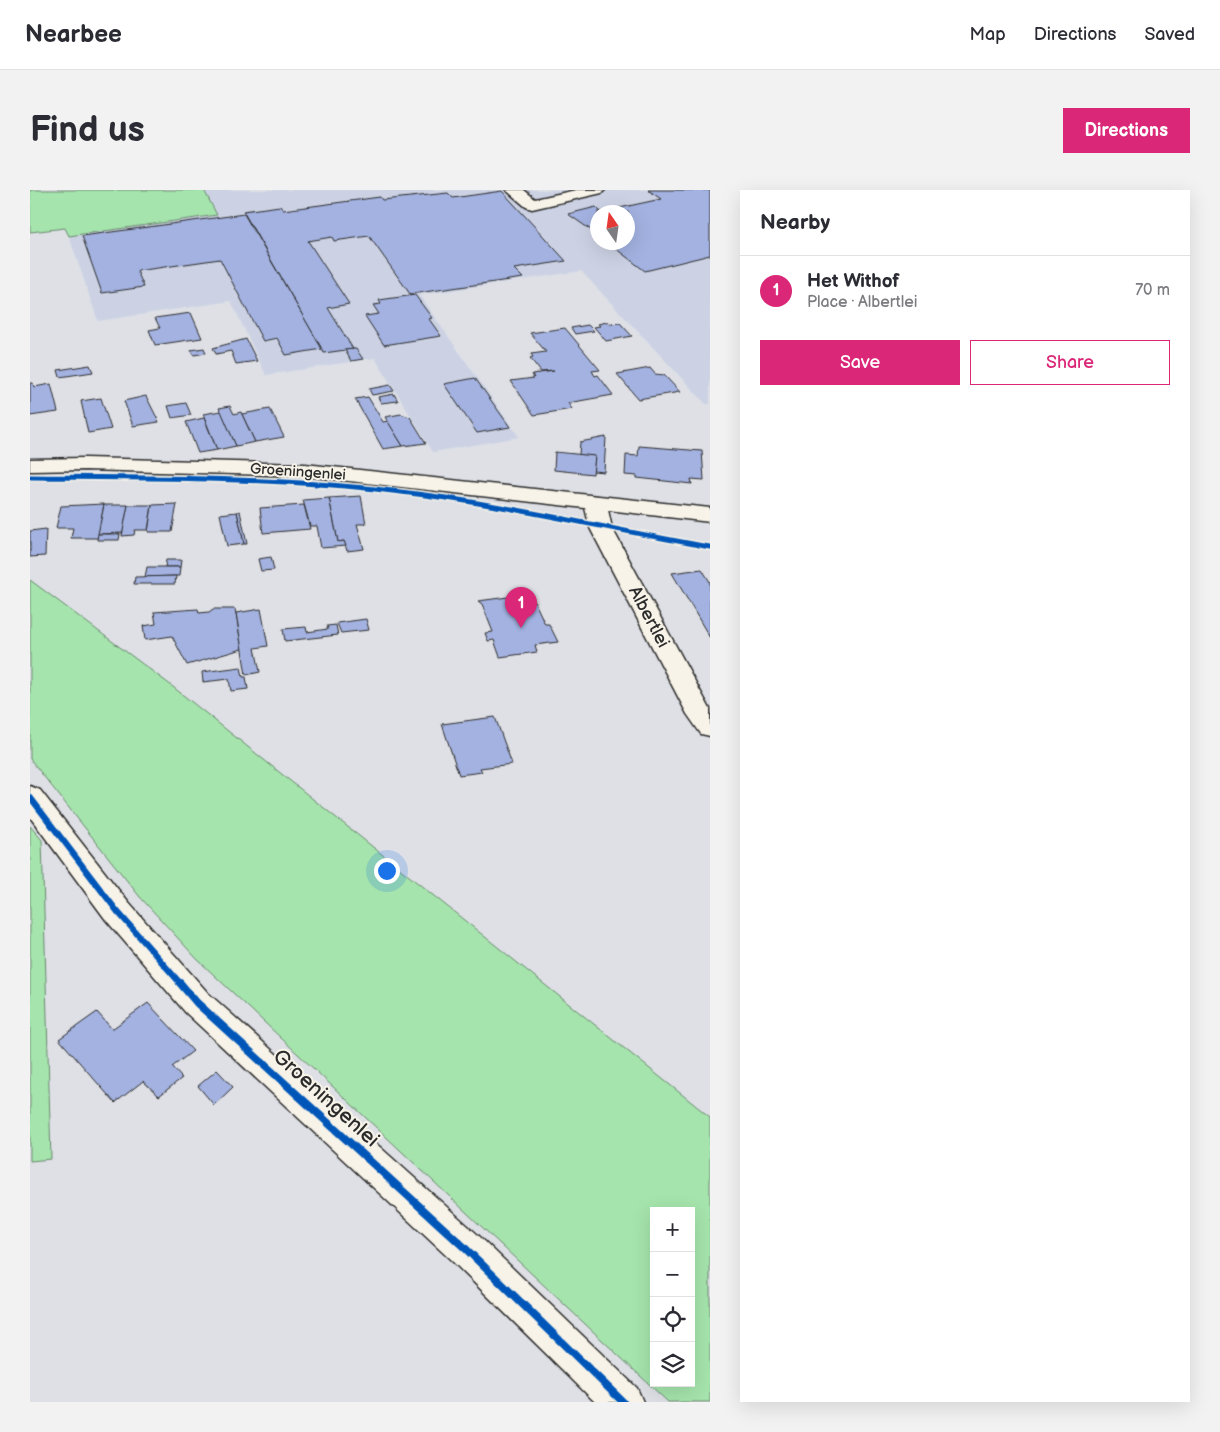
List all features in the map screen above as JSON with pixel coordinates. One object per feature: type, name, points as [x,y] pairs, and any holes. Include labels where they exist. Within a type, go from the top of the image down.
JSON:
[{"type":"street","points":[[514,190],[532,204],[597,190]]},
{"type":"street","name":"Groeningenlei","points":[[30,465],[86,464],[305,470],[710,515]]},
{"type":"street","name":"Groeningenlei","points":[[595,503],[710,535]]},
{"type":"street","name":"Albertlei","points":[[595,503],[601,528],[700,714],[710,726]]},
{"type":"street","name":"Groeningenlei","points":[[30,797],[117,911],[197,1003],[464,1247],[623,1402]]},
{"type":"shaded area","points":[[204,190],[710,190],[710,404],[706,404],[581,271],[419,295],[519,437],[433,452],[375,358],[266,375],[231,301],[98,321],[69,236],[217,215]]},
{"type":"green space","points":[[30,190],[204,190],[217,215],[69,236],[65,228],[30,232]]},
{"type":"green space","points":[[30,580],[168,683],[710,1117],[710,1402],[668,1402],[652,1387],[695,1387],[695,1207],[650,1207],[650,1385],[197,959],[140,897],[30,759]]},
{"type":"green space","points":[[30,826],[42,840],[51,1159],[30,1161]]},
{"type":"building","points":[[648,190],[710,190],[710,255],[645,271],[617,250],[635,250],[635,205],[633,205],[661,199]]},
{"type":"building","points":[[502,191],[566,261],[514,269],[523,278],[410,294],[369,236],[334,241],[332,237],[308,241],[349,304],[328,308],[353,349],[324,353],[243,211],[280,206],[283,210],[380,197],[382,200],[448,193],[453,198]]},
{"type":"building","points":[[590,208],[590,229],[568,214]]},
{"type":"building","points":[[244,214],[322,349],[286,355],[277,338],[263,341],[220,259],[137,271],[144,287],[102,293],[82,236]]},
{"type":"building","points":[[415,295],[432,318],[429,319],[441,336],[384,345],[365,316],[379,314],[373,305],[381,304],[379,300]]},
{"type":"building","points":[[191,313],[202,338],[155,345],[149,330],[160,328],[155,318]]},
{"type":"building","points":[[607,322],[610,324],[620,323],[632,336],[606,341],[594,327]]},
{"type":"building","points":[[588,325],[594,331],[575,334],[571,328]]},
{"type":"building","points":[[565,328],[600,370],[592,371],[595,376],[598,375],[613,395],[568,403],[572,409],[534,415],[511,381],[534,378],[532,374],[554,371],[541,372],[530,358],[533,357],[531,354],[546,352],[530,333]]},
{"type":"building","points":[[246,339],[257,361],[236,364],[231,351],[216,354],[213,348]]},
{"type":"building","points":[[204,348],[206,353],[194,355],[191,350]]},
{"type":"building","points":[[356,349],[363,359],[351,361],[345,350]]},
{"type":"building","points":[[90,365],[93,372],[60,377],[58,370]]},
{"type":"building","points":[[650,368],[655,374],[664,375],[680,392],[638,399],[617,374]]},
{"type":"building","points":[[475,378],[510,427],[477,433],[444,384]]},
{"type":"building","points":[[30,383],[33,383],[34,387],[51,384],[58,412],[30,416]]},
{"type":"building","points":[[390,385],[394,391],[372,395],[369,389]]},
{"type":"building","points":[[394,394],[398,401],[381,403],[378,397]]},
{"type":"building","points":[[146,396],[159,422],[133,426],[124,401]]},
{"type":"building","points":[[368,397],[383,422],[388,421],[403,446],[383,449],[355,399]]},
{"type":"building","points":[[101,398],[111,429],[88,433],[81,401]]},
{"type":"building","points":[[186,403],[191,415],[172,418],[168,406]]},
{"type":"building","points":[[230,406],[234,414],[241,412],[255,442],[236,446],[219,408]]},
{"type":"building","points":[[270,409],[284,437],[255,442],[242,414]]},
{"type":"building","points":[[221,411],[236,446],[217,450],[203,414]]},
{"type":"building","points":[[401,414],[410,417],[426,443],[403,446],[385,417]]},
{"type":"building","points":[[204,418],[217,450],[198,453],[186,422]]},
{"type":"building","points":[[606,437],[604,472],[593,471],[595,456],[579,455],[580,442]]},
{"type":"building","points":[[639,446],[702,451],[704,480],[691,479],[692,484],[625,475],[626,455],[638,456]]},
{"type":"building","points":[[555,452],[595,456],[593,474],[554,470]]},
{"type":"building","points":[[361,496],[366,524],[357,524],[364,549],[347,551],[344,541],[338,542],[329,498]]},
{"type":"building","points":[[329,498],[338,542],[344,541],[346,546],[321,548],[317,526],[310,526],[303,500]]},
{"type":"building","points":[[104,504],[98,538],[71,538],[73,528],[56,528],[61,506]]},
{"type":"building","points":[[177,504],[172,532],[148,532],[152,505]]},
{"type":"building","points":[[104,505],[128,505],[123,533],[98,534]]},
{"type":"building","points":[[128,505],[152,505],[148,530],[135,530],[134,535],[122,536]]},
{"type":"building","points":[[304,505],[310,529],[263,533],[260,508]]},
{"type":"building","points":[[240,511],[247,544],[244,544],[237,512]]},
{"type":"building","points":[[237,512],[244,544],[227,546],[220,514]]},
{"type":"building","points":[[46,529],[45,556],[30,557],[30,531]]},
{"type":"building","points":[[98,534],[120,534],[119,540],[97,540]]},
{"type":"building","points":[[271,557],[274,570],[261,571],[258,559]]},
{"type":"building","points":[[166,560],[181,560],[180,567],[165,567]]},
{"type":"building","points":[[147,567],[180,567],[179,576],[145,577]]},
{"type":"building","points":[[702,569],[710,582],[710,638],[672,573]]},
{"type":"building","points":[[176,576],[175,584],[134,584],[135,577]]},
{"type":"building","points":[[531,594],[545,624],[549,624],[558,642],[535,645],[537,652],[500,657],[494,640],[488,641],[485,633],[493,632],[482,604],[478,601]]},
{"type":"building","points":[[198,609],[199,613],[209,612],[213,609],[235,609],[242,649],[187,665],[172,636],[145,640],[143,626],[156,624],[154,612]]},
{"type":"building","points":[[261,609],[268,646],[255,648],[260,672],[246,675],[236,613]]},
{"type":"building","points":[[366,619],[369,630],[341,633],[337,623]]},
{"type":"building","points":[[336,625],[338,635],[285,641],[283,629],[306,627],[307,632],[328,629],[327,626]]},
{"type":"building","points":[[241,667],[243,677],[246,677],[248,689],[231,691],[229,679],[203,682],[202,672]]},
{"type":"building","points":[[495,717],[512,764],[480,768],[482,772],[459,775],[442,724]]},
{"type":"building","points":[[148,1003],[193,1051],[172,1067],[182,1078],[159,1096],[143,1081],[115,1103],[59,1039],[97,1012],[112,1029]]},
{"type":"building","points":[[217,1070],[233,1087],[214,1105],[198,1086]]},
{"type":"cycle path","points":[[30,477],[236,480],[359,487],[448,498],[710,547]]},
{"type":"cycle path","points":[[30,797],[117,911],[197,1003],[464,1247],[623,1402]]},
{"type":"place","name":"Het Withof","points":[[521,628]]}]
